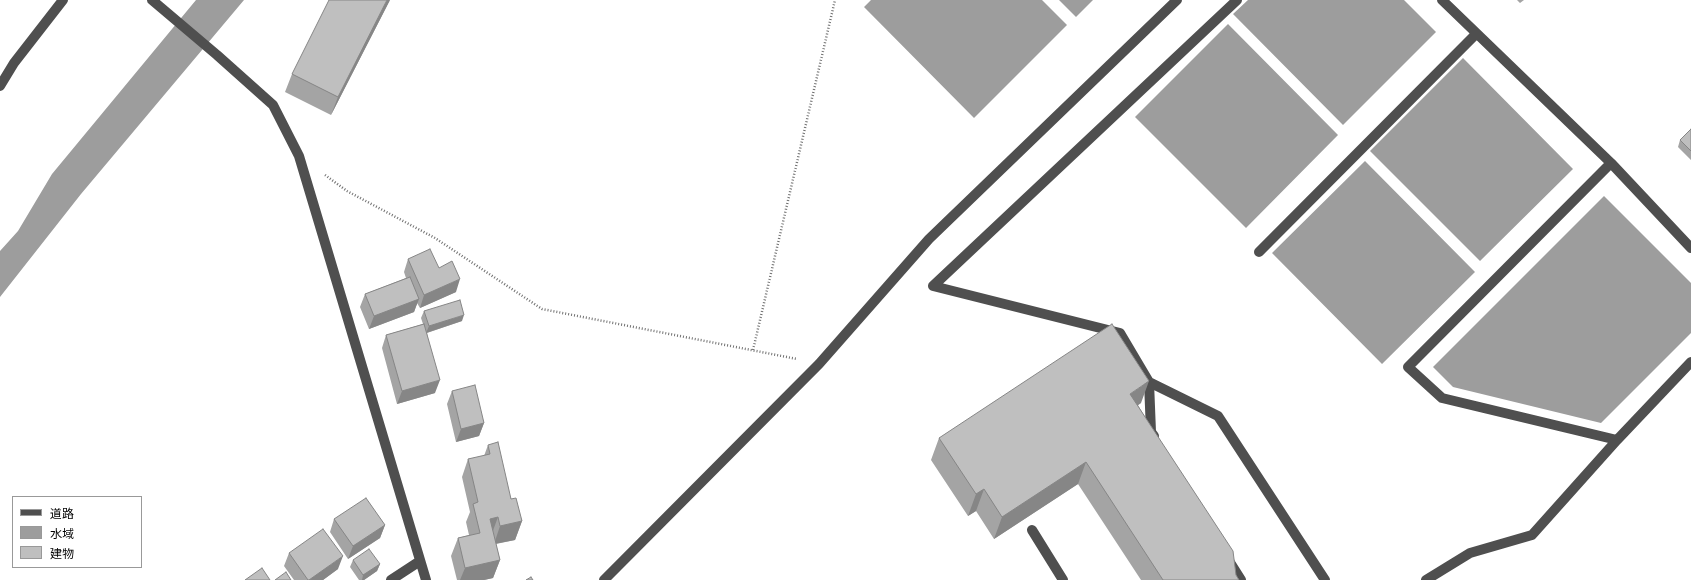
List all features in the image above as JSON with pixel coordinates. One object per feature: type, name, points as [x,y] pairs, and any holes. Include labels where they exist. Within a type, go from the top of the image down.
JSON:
[{"type":"street","points":[[0,86],[14,63],[63,0]]},
{"type":"street","points":[[604,580],[819,364],[929,239],[1176,0]]},
{"type":"street","points":[[1159,445],[1151,432],[1149,382],[1120,333],[933,286],[1237,0]]},
{"type":"street","points":[[1442,0],[1611,163],[1691,248]]},
{"type":"street","points":[[152,1],[217,55],[273,105],[299,156],[426,580]]},
{"type":"street","points":[[1259,252],[1476,34]]},
{"type":"street","points":[[1611,163],[1408,367],[1442,398],[1617,440]]},
{"type":"street","points":[[1426,580],[1470,553],[1532,535],[1617,440],[1691,362]]},
{"type":"street","points":[[1149,382],[1218,416],[1325,580]]},
{"type":"street","points":[[1032,530],[1063,580]]},
{"type":"street","points":[[1224,553],[1241,580]]},
{"type":"street","points":[[391,580],[420,561]]},
{"type":"path","points":[[753,350],[835,0]]},
{"type":"path","points":[[299,156],[347,191],[435,238],[542,309],[819,364]]},
{"type":"water","points":[[196,0],[244,0],[81,194],[0,297],[0,251],[18,231],[52,174]]},
{"type":"water","points":[[871,0],[1042,0],[1067,25],[974,118],[864,7]]},
{"type":"water","points":[[1059,0],[1093,0],[1076,17]]},
{"type":"water","points":[[1248,0],[1404,0],[1436,32],[1343,125],[1233,14]]},
{"type":"water","points":[[1228,24],[1338,135],[1246,228],[1135,117]]},
{"type":"water","points":[[1463,58],[1573,169],[1480,261],[1370,151]]},
{"type":"water","points":[[1365,161],[1475,272],[1382,364],[1272,253]]},
{"type":"water","points":[[1604,196],[1691,283],[1691,333],[1601,423],[1453,387],[1433,367]]},
{"type":"building","points":[[329,0],[387,0],[338,97],[292,74]]},
{"type":"building","points":[[1691,129],[1691,151],[1680,140]]},
{"type":"building","points":[[430,249],[439,268],[452,261],[460,279],[424,295],[408,259]]},
{"type":"building","points":[[410,277],[419,299],[374,316],[365,294]]},
{"type":"building","points":[[460,300],[464,315],[429,326],[424,311]]},
{"type":"building","points":[[424,324],[440,380],[402,391],[386,335]]},
{"type":"building","points":[[1112,324],[1149,381],[1130,394],[1233,551],[1236,575],[1239,580],[1163,580],[1086,462],[1002,517],[984,489],[976,494],[939,438]]},
{"type":"building","points":[[475,385],[484,423],[461,429],[452,391]]},
{"type":"building","points":[[498,442],[511,499],[516,498],[522,521],[500,526],[498,517],[490,519],[500,560],[465,568],[458,538],[480,533],[473,504],[478,502],[468,459],[490,454],[488,445]]},
{"type":"building","points":[[366,498],[385,525],[353,546],[334,519]]},
{"type":"building","points":[[323,529],[343,556],[308,580],[289,553]]},
{"type":"building","points":[[369,549],[380,564],[363,575],[353,560]]},
{"type":"building","points":[[262,568],[270,580],[245,580]]},
{"type":"building","points":[[286,572],[291,580],[275,580]]},
{"type":"building","points":[[531,577],[533,580],[526,580]]}]
